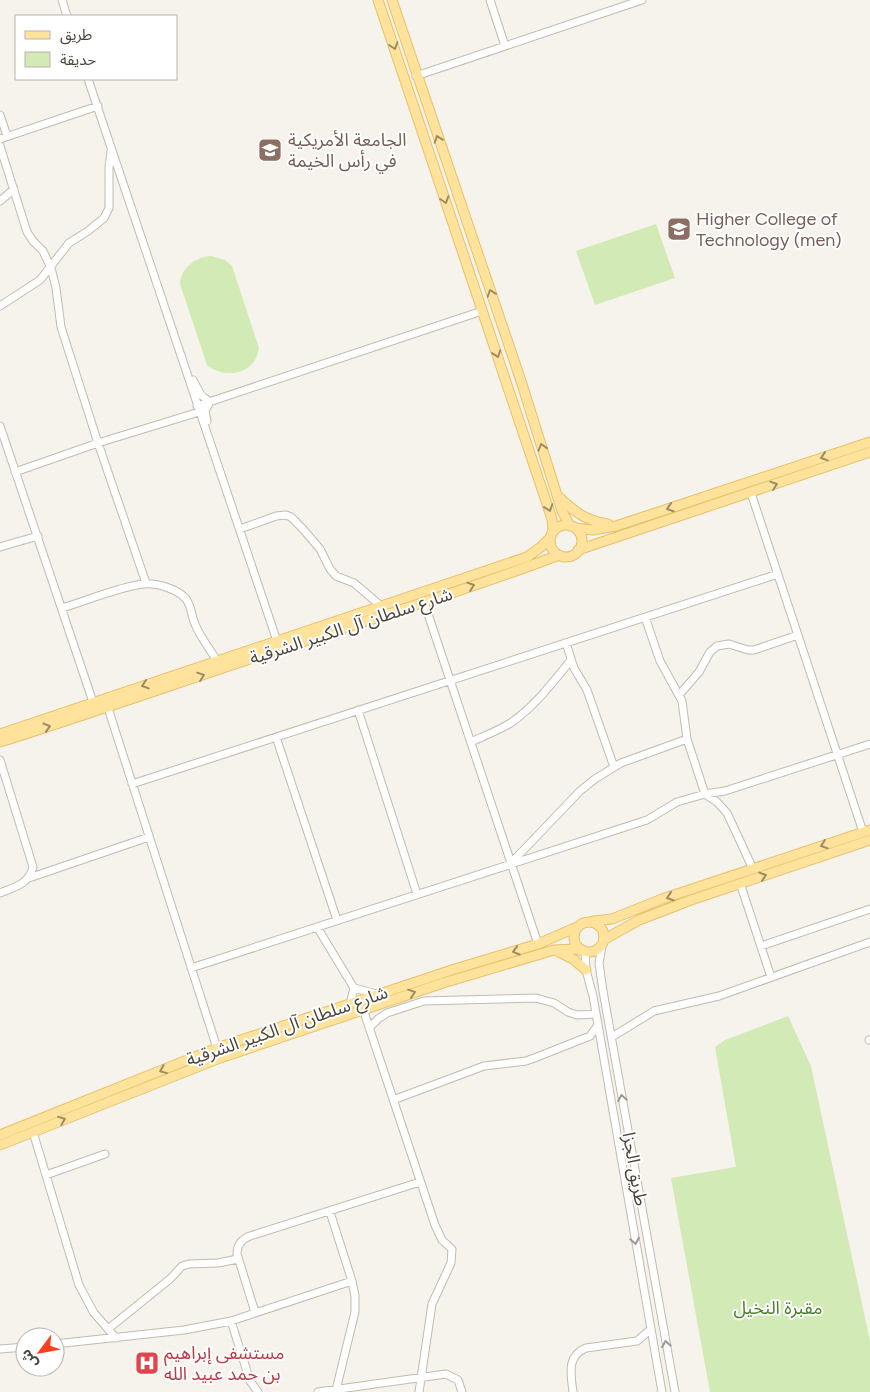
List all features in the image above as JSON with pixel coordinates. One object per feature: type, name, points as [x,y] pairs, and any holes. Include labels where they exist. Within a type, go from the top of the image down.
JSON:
[{"type":"main road","points":[[392,0],[416,76],[517,367],[562,511],[573,527],[579,531],[582,541],[578,550]]},
{"type":"main road","points":[[376,1],[552,519],[552,548],[559,555],[570,556],[578,550],[870,452]]},
{"type":"main road","points":[[552,535],[560,526],[593,530],[616,526],[870,442]]},
{"type":"main road","points":[[557,495],[573,511],[584,518],[616,526]]},
{"type":"main road","name":"شارع سلطان آل الكبير الشرقية","points":[[0,734],[527,557],[541,547],[552,535]]},
{"type":"main road","name":"شارع سلطان آل الكبير الشرقية","points":[[0,742],[108,708],[559,555]]},
{"type":"main road","points":[[866,831],[662,899],[612,919],[583,922],[574,933],[575,943],[585,951],[594,951],[639,920],[740,883],[870,840]]},
{"type":"main road","points":[[593,921],[602,928],[603,943]]},
{"type":"main road","name":"شارع سلطان آل الكبير الشرقية","points":[[0,1135],[217,1048],[455,969],[538,944],[577,927]]},
{"type":"main road","name":"شارع سلطان آل الكبير الشرقية","points":[[0,1145],[220,1058],[363,1009],[554,950],[575,949],[585,951]]},
{"type":"main road","points":[[554,950],[573,959],[586,970]]},
{"type":"street","points":[[62,0],[67,15]]},
{"type":"street","points":[[490,0],[505,46]]},
{"type":"street","points":[[416,76],[642,0]]},
{"type":"street","points":[[88,80],[278,641]]},
{"type":"street","points":[[0,116],[4,138],[98,106]]},
{"type":"street","points":[[0,146],[27,232],[43,250],[51,268],[56,288],[61,327],[98,444],[146,584]]},
{"type":"street","points":[[0,306],[40,280],[69,243],[104,218],[109,208],[109,168],[112,148]]},
{"type":"street","points":[[0,201],[14,189]]},
{"type":"street","points":[[15,472],[198,409],[210,402],[482,311]]},
{"type":"street","points":[[182,361],[190,372],[198,392],[210,402]]},
{"type":"street","points":[[209,440],[209,429],[204,411],[210,402]]},
{"type":"street","points":[[0,426],[93,702]]},
{"type":"street","points":[[751,493],[837,755],[866,831]]},
{"type":"street","points":[[240,529],[276,516],[286,515],[291,517],[320,549],[330,569],[336,576],[354,583],[382,606]]},
{"type":"street","points":[[0,547],[38,536]]},
{"type":"street","points":[[132,784],[778,574]]},
{"type":"street","points":[[62,608],[132,586],[146,584],[170,588],[187,599],[195,624],[217,661]]},
{"type":"street","points":[[424,602],[538,944]]},
{"type":"street","points":[[645,617],[665,673],[679,695],[687,739],[705,794],[717,802],[727,813],[753,869]]},
{"type":"street","points":[[679,695],[699,672],[710,652],[717,646],[729,644],[754,650],[798,636]]},
{"type":"street","points":[[566,643],[570,660],[587,690],[614,767]]},
{"type":"street","points":[[471,742],[502,728],[522,715],[570,660]]},
{"type":"street","points":[[108,708],[217,1048]]},
{"type":"street","points":[[358,710],[417,894]]},
{"type":"street","points":[[276,737],[337,920]]},
{"type":"street","points":[[511,863],[580,791],[614,767],[687,739]]},
{"type":"street","points":[[191,968],[647,820],[677,802],[705,794],[725,791],[870,744]]},
{"type":"street","points":[[0,760],[33,867],[29,878],[23,884],[0,893]]},
{"type":"street","points":[[29,878],[149,836]]},
{"type":"street","points":[[740,883],[771,976]]},
{"type":"street","points":[[761,946],[870,908]]},
{"type":"street","points":[[317,927],[354,988],[378,994]]},
{"type":"street","points":[[612,1037],[654,1011],[719,996],[870,942]]},
{"type":"street","name":"طريق الجزا","points":[[603,943],[599,963],[675,1392]]},
{"type":"street","name":"طريق الجزا","points":[[585,951],[586,970],[598,1025],[662,1392]]},
{"type":"street","points":[[350,1004],[354,988]]},
{"type":"street","points":[[369,1028],[387,1013],[424,1001],[536,998],[554,1003],[568,1012],[577,1015],[596,1014]]},
{"type":"street","points":[[363,1009],[438,1234],[452,1249],[452,1263],[432,1304],[418,1392]]},
{"type":"street","points":[[393,1100],[475,1068],[491,1064],[526,1061],[590,1036],[598,1025]]},
{"type":"street","points":[[590,1036],[601,1042]]},
{"type":"street","points":[[33,1132],[79,1285],[88,1304],[116,1338]]},
{"type":"street","points":[[620,1152],[626,1146],[630,1151],[642,1207]]},
{"type":"street","points":[[46,1175],[105,1154]]},
{"type":"street","points":[[255,1312],[238,1258],[237,1249],[239,1244],[246,1238],[420,1182]]},
{"type":"street","points":[[330,1212],[355,1296],[355,1312],[336,1390]]},
{"type":"street","points":[[108,1329],[170,1280],[182,1266],[238,1258]]},
{"type":"street","points":[[65,1343],[184,1330],[231,1321],[352,1281]]},
{"type":"street","points":[[231,1321],[250,1382],[258,1392]]},
{"type":"street","points":[[573,1392],[570,1365],[575,1354],[586,1348],[637,1341],[651,1329]]},
{"type":"street","points":[[0,1349],[15,1348]]},
{"type":"street","points":[[318,1392],[446,1374],[458,1380],[462,1392]]},
{"type":"green space","points":[[656,224],[675,278],[595,305],[576,251]]},
{"type":"green space","points":[[211,256],[225,260],[232,266],[259,348],[257,357],[252,364],[239,372],[222,372],[214,370],[207,365],[180,284],[183,273],[190,264]]},
{"type":"green space","name":"مقبرة النخيل","points":[[788,1016],[811,1066],[870,1341],[870,1392],[710,1392],[671,1178],[736,1167],[715,1047],[725,1040]]},
{"type":"place","name":"الجامعة الأمريكية في رأس الخيمة","points":[[270,150]]},
{"type":"place","name":"Higher College of Technology (men)","points":[[679,229]]},
{"type":"place","name":"مستشفى إبراهيم بن حمد عبيد الله","points":[[147,1363]]}]
